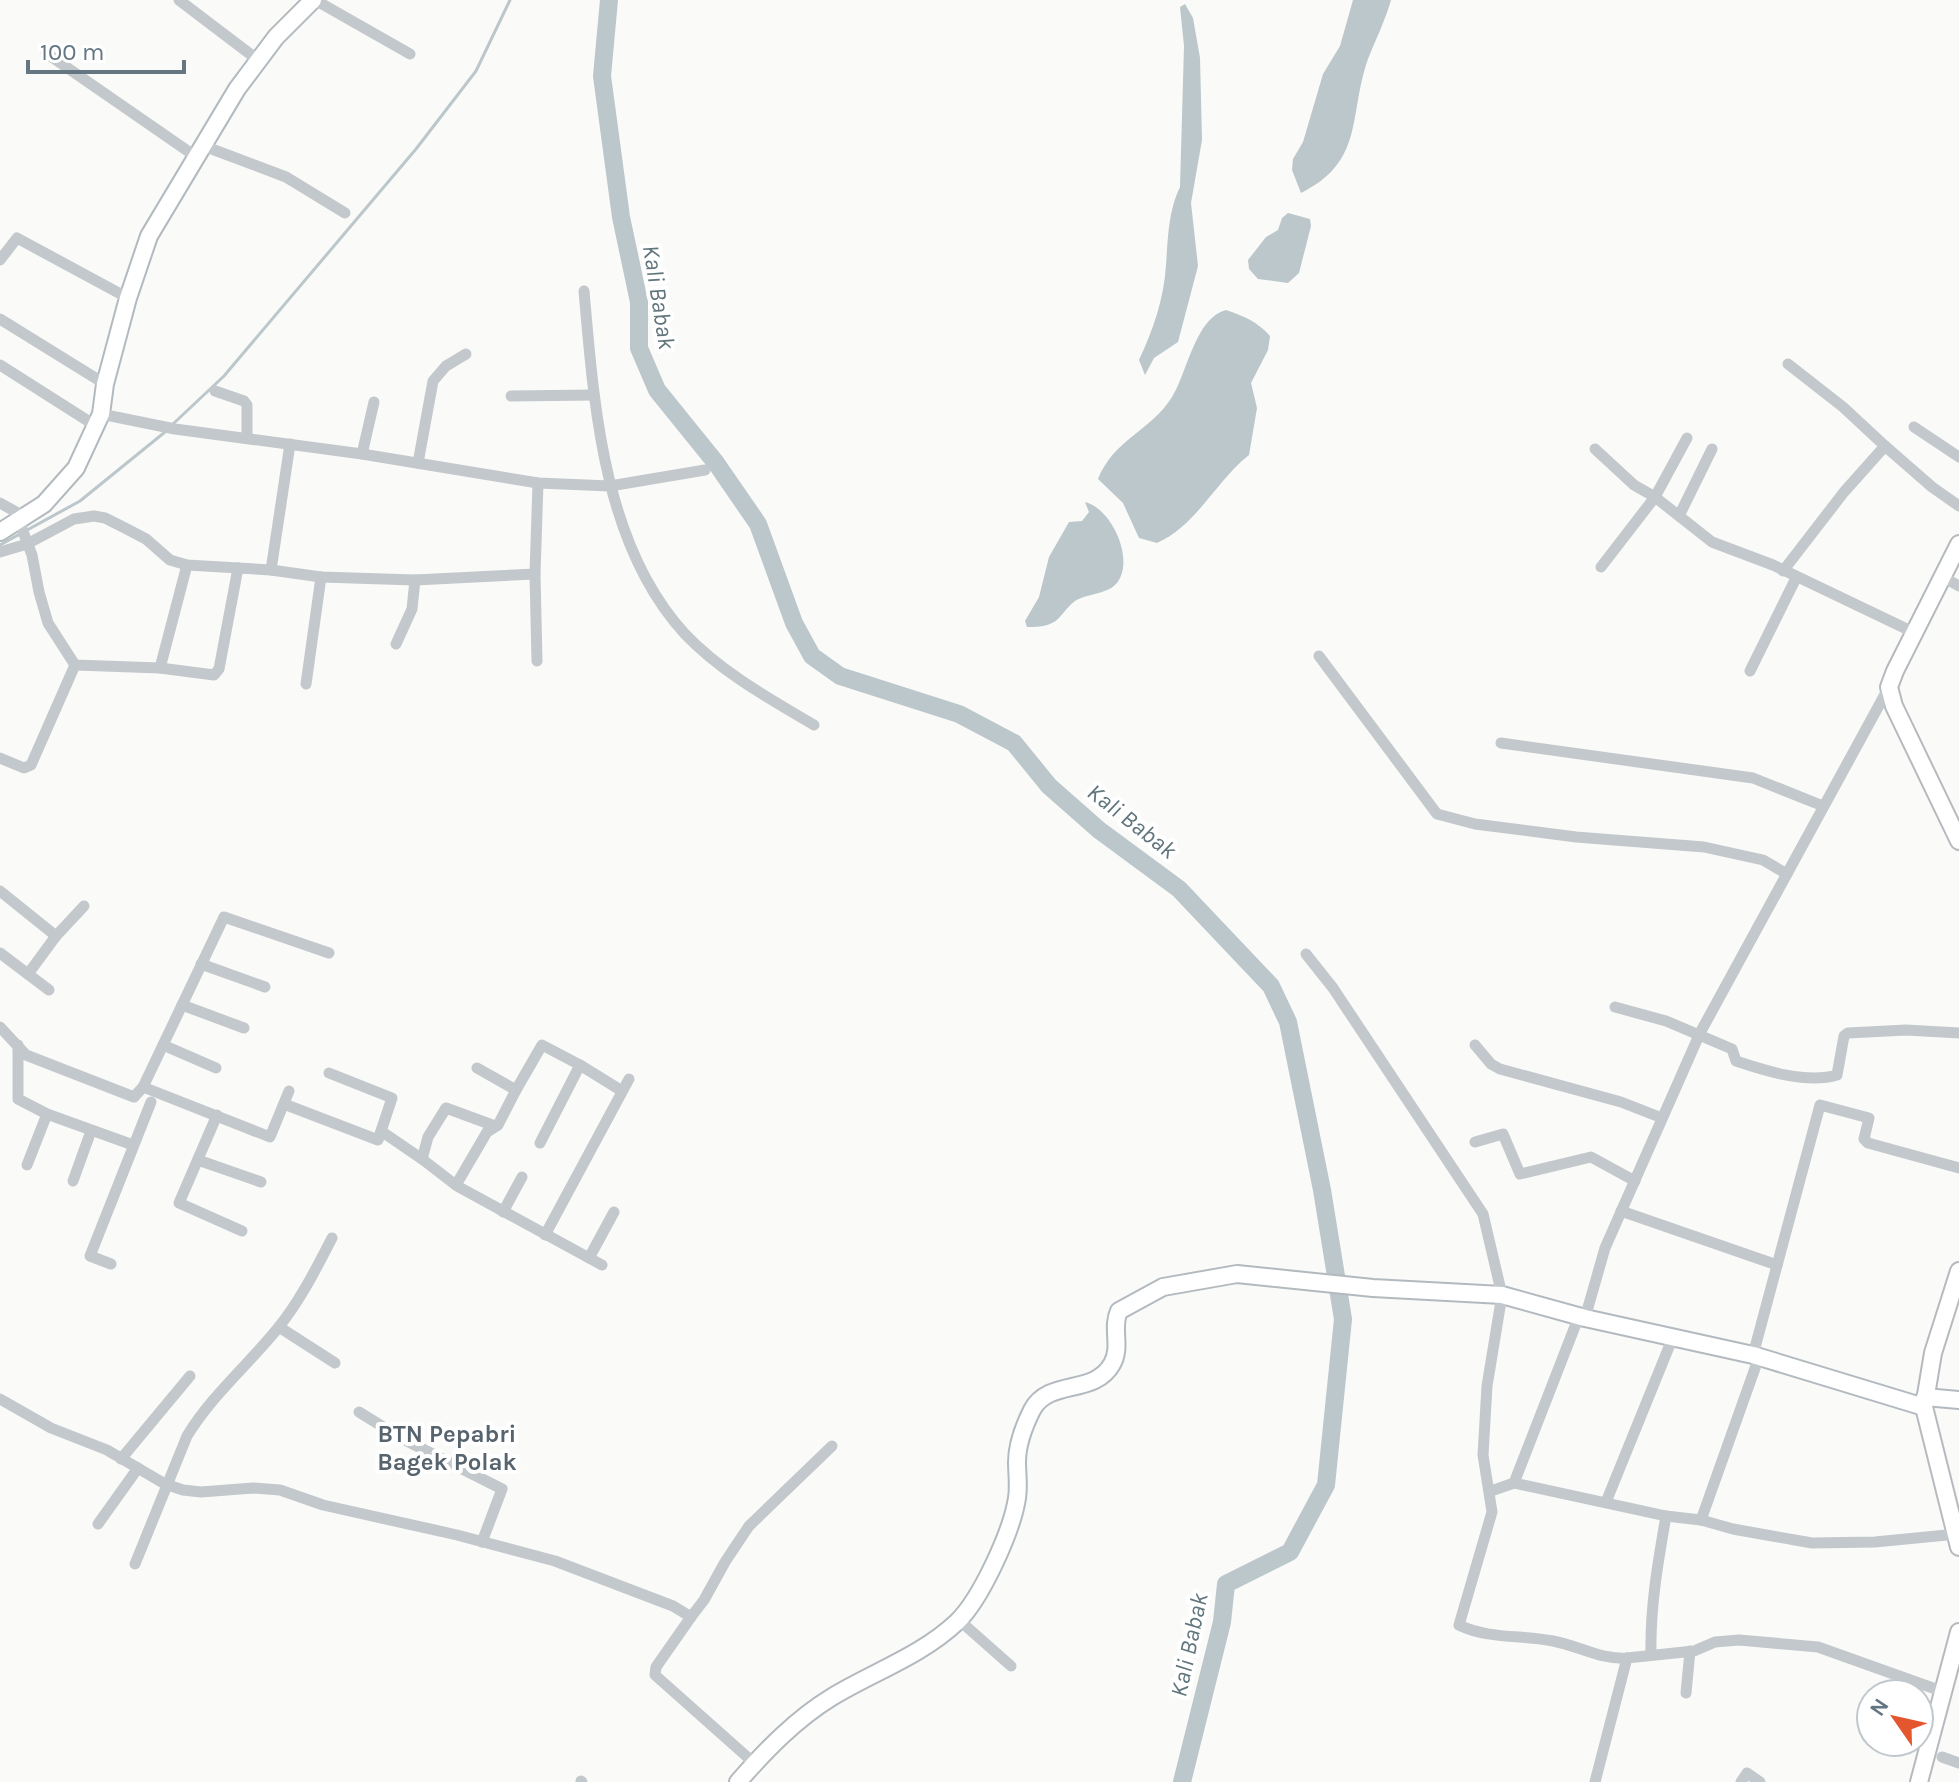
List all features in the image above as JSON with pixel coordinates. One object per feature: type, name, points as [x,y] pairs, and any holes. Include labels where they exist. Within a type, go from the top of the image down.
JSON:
[{"type":"street","points":[[179,0],[258,60]]},
{"type":"street","points":[[0,552],[24,530],[69,478],[98,420],[128,298],[149,236],[198,150],[258,60],[292,19],[314,0],[410,54]]},
{"type":"street","points":[[46,53],[198,150],[286,177],[345,213]]},
{"type":"street","points":[[0,260],[17,238],[128,298]]},
{"type":"street","points":[[584,291],[594,395],[610,486],[650,583],[685,634],[754,689],[814,725]]},
{"type":"street","points":[[0,319],[105,384]]},
{"type":"street","points":[[418,463],[433,381],[446,366],[466,354]]},
{"type":"street","points":[[1788,364],[1843,407],[1932,487],[1959,506]]},
{"type":"street","points":[[0,365],[98,420],[362,454],[538,483],[610,486],[705,470]]},
{"type":"street","points":[[215,391],[244,401],[247,405],[247,438]]},
{"type":"street","points":[[511,396],[594,395]]},
{"type":"street","points":[[362,454],[374,402]]},
{"type":"street","points":[[1914,427],[1959,457]]},
{"type":"street","points":[[1601,567],[1655,497],[1687,438]]},
{"type":"street","points":[[271,570],[290,444]]},
{"type":"street","points":[[1783,571],[1844,492],[1885,446]]},
{"type":"street","points":[[1595,449],[1627,479],[1712,542],[1757,558],[1913,632]]},
{"type":"street","points":[[1679,516],[1712,449]]},
{"type":"street","points":[[537,661],[535,574],[538,483]]},
{"type":"street","points":[[0,503],[24,530],[48,623],[75,665]]},
{"type":"street","points":[[0,532],[94,516],[105,518],[146,539],[170,560],[187,565],[271,570],[321,577],[415,580],[535,574]]},
{"type":"street","points":[[1514,1483],[1582,1317],[1605,1248],[1700,1033],[1889,687],[1913,632],[1959,544]]},
{"type":"street","points":[[160,668],[187,565]]},
{"type":"street","points":[[75,665],[160,668],[208,676],[217,672],[238,568]]},
{"type":"street","points":[[306,684],[321,577]]},
{"type":"street","points":[[1943,577],[1959,586]]},
{"type":"street","points":[[1750,671],[1796,578]]},
{"type":"street","points":[[396,644],[412,609],[415,580]]},
{"type":"street","points":[[1319,656],[1437,814],[1486,826],[1704,847],[1763,860],[1787,874]]},
{"type":"street","points":[[0,758],[24,768],[31,765],[75,665]]},
{"type":"street","points":[[1889,687],[1894,706],[1959,841]]},
{"type":"street","points":[[1501,743],[1753,778],[1823,806]]},
{"type":"street","points":[[0,891],[56,936]]},
{"type":"street","points":[[28,974],[56,936],[84,906]]},
{"type":"street","points":[[0,1027],[26,1055],[134,1097],[143,1087],[224,917],[329,953]]},
{"type":"street","points":[[0,953],[49,990]]},
{"type":"street","points":[[1306,954],[1339,997],[1483,1214],[1502,1295],[1487,1386],[1483,1455],[1492,1512],[1459,1625],[1493,1634],[1557,1642],[1600,1656],[1627,1658],[1690,1651],[1715,1642],[1739,1640],[1818,1647],[1950,1682]]},
{"type":"street","points":[[201,964],[265,987]]},
{"type":"street","points":[[182,1005],[244,1028]]},
{"type":"street","points":[[1615,1007],[1700,1033],[1732,1049],[1736,1061],[1772,1072],[1809,1077],[1837,1075],[1844,1036],[1848,1033],[1906,1030],[1959,1033]]},
{"type":"street","points":[[18,1045],[18,1099],[47,1114],[133,1145]]},
{"type":"street","points":[[163,1045],[216,1068]]},
{"type":"street","points":[[456,1185],[542,1045],[622,1091]]},
{"type":"street","points":[[1475,1045],[1491,1064],[1500,1069],[1611,1099],[1662,1118]]},
{"type":"street","points":[[540,1143],[580,1065]]},
{"type":"street","points":[[477,1068],[516,1090]]},
{"type":"street","points":[[284,1104],[378,1140],[392,1098],[329,1073]]},
{"type":"street","points":[[545,1235],[629,1079]]},
{"type":"street","points":[[143,1087],[270,1137],[289,1091]]},
{"type":"street","points":[[111,1264],[90,1256],[151,1102]]},
{"type":"street","points":[[1701,1520],[1756,1356],[1820,1105],[1869,1118],[1864,1139],[1868,1143],[1959,1168]]},
{"type":"street","points":[[422,1159],[428,1137],[446,1108],[495,1126]]},
{"type":"street","points":[[27,1165],[47,1114]]},
{"type":"street","points":[[217,1115],[179,1203],[242,1231]]},
{"type":"street","points":[[73,1181],[91,1131]]},
{"type":"street","points":[[381,1131],[456,1185],[602,1265]]},
{"type":"street","points":[[1475,1142],[1503,1134],[1520,1174],[1591,1157],[1635,1181]]},
{"type":"street","points":[[198,1160],[261,1182]]},
{"type":"street","points":[[503,1212],[522,1177]]},
{"type":"street","points":[[1621,1211],[1777,1265]]},
{"type":"street","points":[[589,1258],[614,1212]]},
{"type":"street","points":[[135,1564],[165,1484],[193,1426],[279,1327],[308,1283],[332,1238]]},
{"type":"street","points":[[1491,1491],[1514,1483],[1812,1543],[1958,1540],[1932,1446],[1924,1402],[1933,1353],[1959,1271]]},
{"type":"street","points":[[738,1782],[754,1763],[814,1709],[921,1649],[959,1620],[995,1561],[1009,1530],[1018,1495],[1018,1449],[1034,1407],[1042,1396],[1091,1383],[1106,1372],[1116,1355],[1115,1321],[1121,1308],[1163,1287],[1202,1279],[1256,1274],[1373,1288],[1502,1295],[1582,1317],[1756,1356],[1924,1402],[1959,1400]]},
{"type":"street","points":[[279,1327],[335,1363]]},
{"type":"street","points":[[1606,1502],[1673,1337]]},
{"type":"street","points":[[121,1459],[190,1376]]},
{"type":"street","points":[[0,1399],[51,1428],[107,1450],[165,1484],[194,1492],[268,1488],[323,1505],[482,1542],[555,1561],[615,1582],[673,1606],[691,1617]]},
{"type":"street","points":[[359,1412],[401,1438],[502,1489],[482,1542]]},
{"type":"street","points":[[754,1763],[655,1675],[656,1667],[704,1600],[749,1526],[832,1446]]},
{"type":"street","points":[[98,1524],[138,1468]]},
{"type":"street","points":[[1651,1654],[1650,1623],[1655,1577],[1666,1516]]},
{"type":"street","points":[[959,1620],[1011,1666]]},
{"type":"street","points":[[1919,1782],[1950,1682],[1959,1632]]},
{"type":"street","points":[[1686,1693],[1690,1651]]},
{"type":"street","points":[[1595,1782],[1627,1658]]},
{"type":"street","points":[[1942,1757],[1959,1763]]},
{"type":"street","points":[[1741,1782],[1747,1773],[1760,1782]]},
{"type":"shaded area","points":[[1353,0],[1391,0],[1368,59],[1345,152],[1336,167],[1301,193],[1292,170],[1293,159],[1303,142],[1323,74],[1340,46]]},
{"type":"shaded area","points":[[1185,4],[1193,18],[1200,58],[1202,140],[1191,203],[1198,266],[1178,342],[1154,358],[1145,375],[1139,360],[1160,302],[1171,216],[1180,187],[1184,46],[1180,7]]},
{"type":"shaded area","points":[[1288,213],[1310,219],[1299,273],[1288,283],[1258,279],[1249,269],[1248,260],[1266,237],[1278,230],[1282,218]]},
{"type":"shaded area","points":[[1226,310],[1250,320],[1270,336],[1268,350],[1251,383],[1257,408],[1249,455],[1195,514],[1171,535],[1157,543],[1139,538],[1123,503],[1098,479],[1113,454],[1163,409],[1177,387],[1199,335],[1215,315]]},
{"type":"shaded area","points":[[1085,502],[1095,506],[1112,525],[1122,551],[1121,575],[1111,588],[1075,601],[1052,623],[1027,627],[1025,621],[1039,597],[1049,557],[1069,522],[1082,521],[1089,512]]},
{"type":"waterway","points":[[173,424],[224,376],[416,149],[476,71],[510,0]]},
{"type":"waterway","name":"Kali Babak","points":[[609,0],[602,76],[621,217],[639,302],[639,348],[657,390],[716,463],[758,524],[794,623],[812,656],[840,676],[959,714],[1014,743],[1049,786],[1099,830],[1179,889],[1271,986],[1288,1022],[1322,1190],[1343,1319],[1326,1485],[1290,1552],[1226,1584],[1222,1622],[1182,1782]]},
{"type":"waterway","points":[[0,545],[80,501],[165,432]]},
{"type":"district","name":"BTN Pepabri Bagek Polak","points":[[447,1448]]}]
